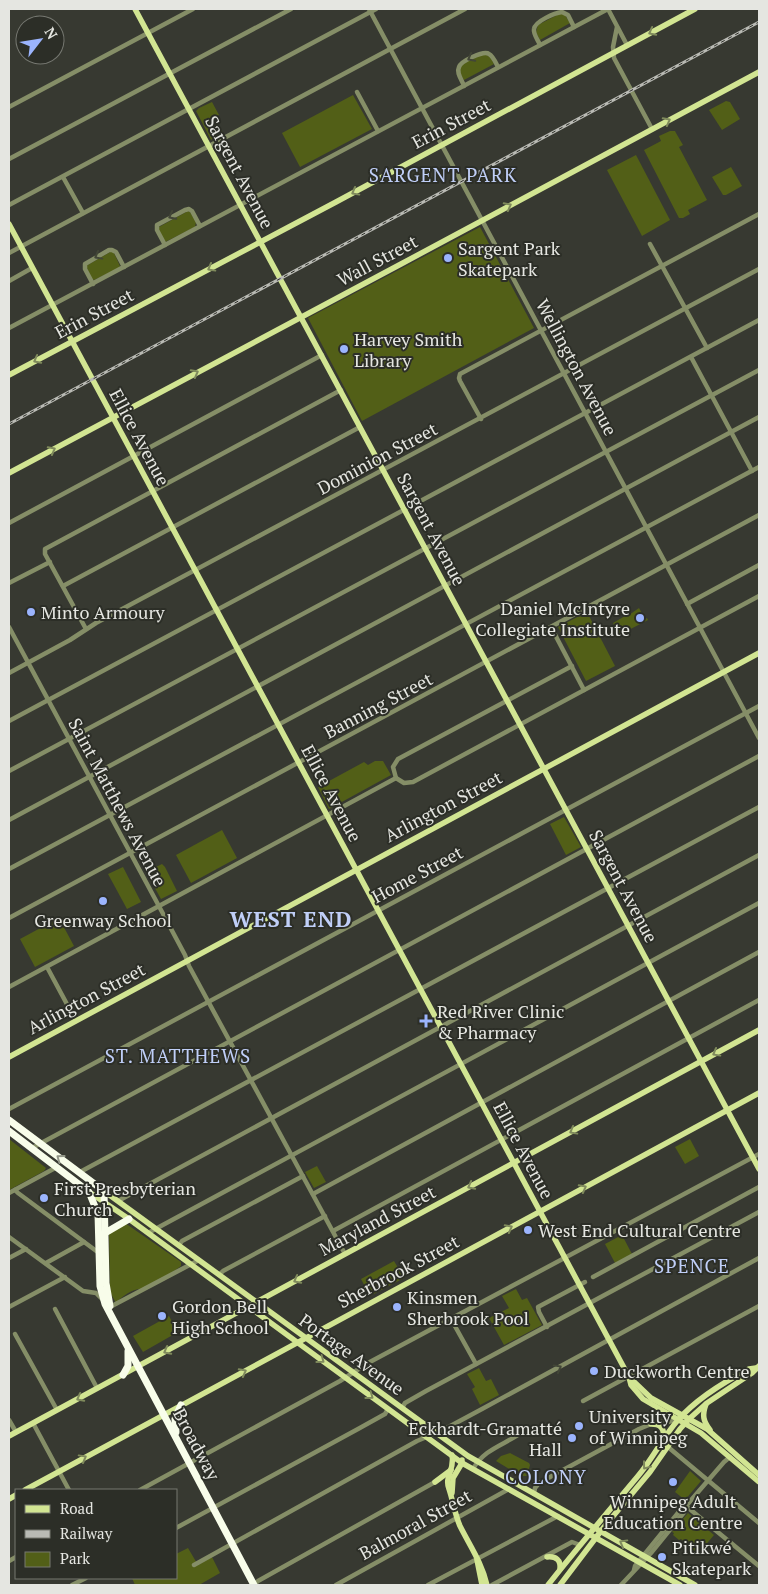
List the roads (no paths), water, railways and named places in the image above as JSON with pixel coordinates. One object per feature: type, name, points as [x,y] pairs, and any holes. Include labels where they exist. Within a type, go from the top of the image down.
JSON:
[{"type":"highway","name":"Portage Avenue","points":[[9,1120],[104,1191]]},
{"type":"highway","name":"Portage Avenue","points":[[9,1131],[89,1192]]},
{"type":"highway","name":"Broadway","points":[[104,1191],[106,1287],[112,1316]]},
{"type":"highway","name":"Broadway","points":[[89,1192],[98,1214],[100,1286],[103,1300],[254,1585]]},
{"type":"highway","points":[[105,1233],[129,1220]]},
{"type":"highway","points":[[122,1375],[129,1364],[128,1345]]},
{"type":"highway","points":[[176,1437],[175,1419],[181,1406]]},
{"type":"main road","name":"Sargent Avenue","points":[[135,9],[759,1169]]},
{"type":"main road","name":"Erin Street","points":[[9,375],[695,9]]},
{"type":"main road","name":"Wall Street","points":[[9,473],[759,72]]},
{"type":"main road","name":"Ellice Avenue","points":[[9,224],[565,1258],[582,1283],[589,1304],[629,1377],[631,1385],[640,1396],[651,1404],[680,1417]]},
{"type":"main road","name":"Arlington Street","points":[[9,1057],[759,653]]},
{"type":"main road","name":"Maryland Street","points":[[9,1436],[759,1030]]},
{"type":"main road","name":"Sherbrook Street","points":[[27,1489],[759,1093]]},
{"type":"main road","name":"Portage Avenue","points":[[104,1191],[460,1451],[646,1556],[693,1585]]},
{"type":"main road","name":"Portage Avenue","points":[[89,1192],[148,1233],[462,1463],[680,1585]]},
{"type":"main road","points":[[560,1585],[650,1472],[687,1421],[707,1403],[752,1373],[757,1367]]},
{"type":"main road","points":[[548,1585],[643,1470],[680,1417],[712,1391],[749,1369],[757,1367]]},
{"type":"main road","name":"Ellice Avenue","points":[[629,1377],[651,1398],[714,1436],[729,1454],[759,1482]]},
{"type":"main road","points":[[707,1403],[703,1412],[703,1419],[714,1436]]},
{"type":"main road","name":"Ellice Avenue","points":[[687,1421],[759,1475]]},
{"type":"main road","points":[[651,1424],[657,1424],[662,1428],[664,1434],[662,1442]]},
{"type":"main road","points":[[452,1497],[453,1478],[462,1463],[460,1451]]},
{"type":"main road","points":[[448,1488],[448,1480],[454,1464],[452,1456]]},
{"type":"main road","points":[[435,1482],[452,1470]]},
{"type":"main road","points":[[435,1482],[442,1482],[448,1488],[457,1518],[482,1566],[487,1585]]},
{"type":"main road","points":[[580,1529],[580,1545]]},
{"type":"main road","points":[[573,1554],[577,1563]]},
{"type":"main road","points":[[547,1557],[552,1556],[558,1559],[560,1570]]},
{"type":"main road","points":[[477,1558],[482,1585]]},
{"type":"street","points":[[9,107],[193,9]]},
{"type":"street","points":[[9,159],[291,9]]},
{"type":"street","points":[[9,205],[370,10],[376,9]]},
{"type":"street","points":[[9,253],[465,9]]},
{"type":"street","points":[[9,328],[608,9],[627,45]]},
{"type":"street","name":"Wellington Avenue","points":[[370,10],[759,738]]},
{"type":"street","points":[[540,45],[534,30],[534,26],[538,22],[562,12],[568,15],[574,27]]},
{"type":"street","points":[[617,27],[615,31],[614,58],[652,129]]},
{"type":"street","points":[[464,86],[458,70],[463,62],[486,52],[492,56],[498,67]]},
{"type":"street","points":[[357,92],[378,131]]},
{"type":"street","points":[[63,177],[83,213]]},
{"type":"street","points":[[165,245],[157,230],[157,225],[189,209],[200,226]]},
{"type":"street","points":[[481,419],[460,381],[459,376],[462,372],[759,214]]},
{"type":"street","points":[[650,244],[707,348]]},
{"type":"street","points":[[93,284],[85,269],[85,264],[109,250],[116,252],[124,267]]},
{"type":"street","points":[[9,280],[32,268]]},
{"type":"street","name":"Dominion Street","points":[[9,674],[86,629],[195,570],[759,269]]},
{"type":"street","points":[[9,721],[759,320]]},
{"type":"street","points":[[9,523],[322,355]]},
{"type":"street","points":[[691,357],[752,471]]},
{"type":"street","points":[[9,771],[759,370]]},
{"type":"street","points":[[86,629],[44,551],[48,546],[341,390]]},
{"type":"street","points":[[9,820],[759,418]]},
{"type":"street","points":[[63,586],[360,427]]},
{"type":"street","points":[[9,869],[759,467]]},
{"type":"street","name":"Banning Street","points":[[9,918],[759,515]]},
{"type":"street","points":[[9,583],[50,562]]},
{"type":"street","points":[[687,604],[759,565]]},
{"type":"street","points":[[572,666],[398,759],[394,767],[396,778],[404,784],[413,782],[759,596]]},
{"type":"street","name":"Saint Matthews Avenue","points":[[9,627],[345,1254]]},
{"type":"street","points":[[551,627],[584,690]]},
{"type":"street","name":"Home Street","points":[[9,1109],[759,706]]},
{"type":"street","points":[[32,1148],[759,756]]},
{"type":"street","points":[[9,987],[396,778]]},
{"type":"street","points":[[80,1172],[759,806]]},
{"type":"street","points":[[118,1201],[759,855]]},
{"type":"street","points":[[148,1233],[759,903]]},
{"type":"street","points":[[313,1194],[759,952]]},
{"type":"street","points":[[47,966],[76,1021]]},
{"type":"street","points":[[333,1231],[759,1000]]},
{"type":"street","points":[[142,1489],[451,1319],[759,1154]]},
{"type":"street","points":[[9,1193],[57,1167]]},
{"type":"street","points":[[179,1245],[182,1241],[303,1176]]},
{"type":"street","points":[[593,1278],[759,1187]]},
{"type":"street","points":[[15,1190],[99,1253]]},
{"type":"street","points":[[402,1408],[405,1403],[476,1364],[759,1212]]},
{"type":"street","points":[[219,1275],[223,1271],[325,1216]]},
{"type":"street","points":[[9,1236],[83,1291],[96,1293],[103,1300]]},
{"type":"street","points":[[46,1263],[84,1242]]},
{"type":"street","points":[[9,1258],[26,1249]]},
{"type":"street","points":[[194,1564],[759,1258]]},
{"type":"street","points":[[110,1307],[199,1260]]},
{"type":"street","points":[[9,1307],[65,1277]]},
{"type":"street","points":[[547,1327],[538,1307],[582,1283]]},
{"type":"street","points":[[583,1401],[759,1306]]},
{"type":"street","points":[[54,1309],[97,1388]]},
{"type":"street","points":[[451,1319],[476,1364]]},
{"type":"street","points":[[15,1334],[56,1410]]},
{"type":"street","points":[[757,1367],[759,1374]]},
{"type":"street","points":[[178,1527],[385,1414],[388,1409]]},
{"type":"street","points":[[639,1429],[659,1416],[663,1411]]},
{"type":"street","points":[[518,1494],[639,1429],[656,1422],[668,1422],[680,1417]]},
{"type":"street","points":[[9,1420],[16,1432]]},
{"type":"street","points":[[33,1423],[68,1489]]},
{"type":"street","points":[[473,1469],[487,1452],[524,1432]]},
{"type":"street","points":[[668,1447],[759,1523]]},
{"type":"street","points":[[621,1585],[646,1556],[682,1508],[686,1506],[729,1454]]},
{"type":"street","points":[[254,1585],[435,1482]]},
{"type":"street","points":[[534,1494],[536,1486]]},
{"type":"street","name":"Balmoral Street","points":[[336,1585],[509,1489]]},
{"type":"street","points":[[686,1506],[759,1566]]},
{"type":"street","points":[[428,1585],[558,1516]]},
{"type":"street","points":[[492,1585],[572,1542],[580,1545]]},
{"type":"street","points":[[72,1585],[84,1579]]},
{"type":"railway","points":[[9,424],[759,22]]},
{"type":"place","name":"Sargent Park Skatepark","points":[[448,258]]},
{"type":"place","name":"Harvey Smith Library","points":[[344,349]]},
{"type":"place","name":"Minto Armoury","points":[[31,612]]},
{"type":"place","name":"Daniel McIntyre Collegiate Institute","points":[[640,618]]},
{"type":"place","name":"Greenway School","points":[[103,901]]},
{"type":"place","name":"Red River Clinic & Pharmacy","points":[[426,1021]]},
{"type":"place","name":"First Presbyterian Church","points":[[44,1198]]},
{"type":"place","name":"West End Cultural Centre","points":[[528,1230]]},
{"type":"place","name":"Kinsmen Sherbrook Pool","points":[[397,1307]]},
{"type":"place","name":"Gordon Bell High School","points":[[162,1316]]},
{"type":"place","name":"Duckworth Centre","points":[[594,1371]]},
{"type":"place","name":"University of Winnipeg","points":[[579,1426]]},
{"type":"place","name":"Eckhardt-Gramatté Hall","points":[[572,1438]]},
{"type":"place","name":"Winnipeg Adult Education Centre","points":[[673,1482]]},
{"type":"place","name":"Pitikwé Skatepark","points":[[662,1557]]},
{"type":"district","name":"SARGENT PARK","points":[[443,174]]},
{"type":"district","name":"WEST END","points":[[291,918]]},
{"type":"district","name":"ST. MATTHEWS","points":[[178,1055]]},
{"type":"district","name":"SPENCE","points":[[692,1265]]},
{"type":"district","name":"COLONY","points":[[546,1476]]}]
